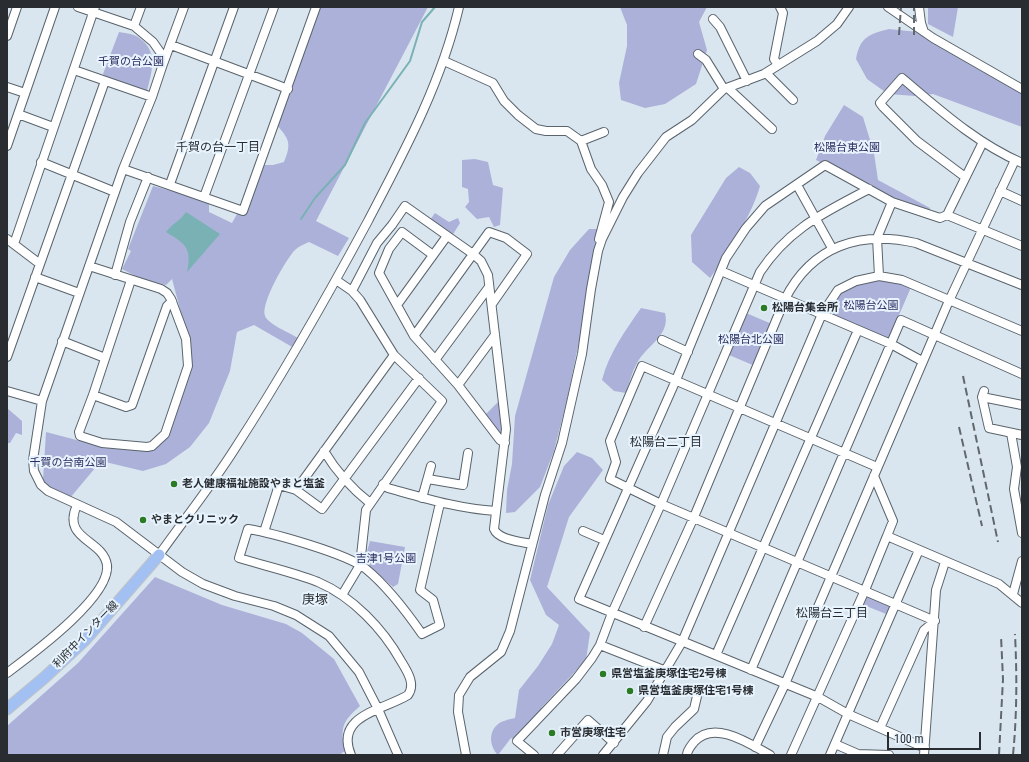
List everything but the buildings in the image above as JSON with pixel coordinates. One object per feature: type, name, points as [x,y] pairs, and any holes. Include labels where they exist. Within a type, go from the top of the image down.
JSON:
[{"type":"main road","name":"利府中インター線","points":[[7,709],[44,678],[85,640],[160,555]]},
{"type":"street","points":[[7,36],[17,7]]},
{"type":"street","points":[[7,146],[55,7]]},
{"type":"street","points":[[78,7],[94,10],[134,26],[153,42],[160,52],[163,64]]},
{"type":"street","points":[[134,26],[141,7]]},
{"type":"street","points":[[184,7],[152,97],[123,169],[42,401],[33,460],[34,471],[41,485],[48,491],[116,522],[160,555],[203,584],[235,596],[274,606],[296,615],[316,626],[329,636],[349,658],[359,672],[378,709],[398,755]]},
{"type":"street","points":[[170,184],[234,7]]},
{"type":"street","points":[[204,197],[248,74],[274,7]]},
{"type":"street","points":[[123,169],[170,184],[243,211],[288,89],[316,7]]},
{"type":"street","points":[[160,555],[234,449],[284,370],[336,280],[400,161],[418,124],[444,61],[459,7]]},
{"type":"street","points":[[778,66],[774,59],[783,13],[780,7]]},
{"type":"street","points":[[466,755],[458,712],[459,695],[470,677],[498,656],[504,648],[512,623],[545,495],[562,443],[582,354],[590,289],[598,251],[602,239],[623,197],[638,173],[666,137],[692,120],[726,88],[766,73],[817,41],[837,24],[849,7]]},
{"type":"street","points":[[888,7],[924,32],[1022,89]]},
{"type":"street","points":[[919,7],[924,32]]},
{"type":"street","points":[[40,264],[10,242],[41,162],[94,10]]},
{"type":"street","points":[[713,19],[720,27],[747,81]]},
{"type":"street","points":[[171,45],[288,89]]},
{"type":"street","points":[[698,54],[706,60],[726,88],[772,129]]},
{"type":"street","points":[[444,61],[493,83],[504,101],[518,115],[536,129],[546,131],[567,131],[581,142],[591,169],[602,185],[609,202],[599,235],[598,251]]},
{"type":"street","points":[[74,70],[152,97]]},
{"type":"street","points":[[766,73],[793,100]]},
{"type":"street","points":[[756,747],[785,684],[949,300],[1000,191],[1018,161],[983,142],[951,120],[902,78],[880,103],[917,141],[965,177]]},
{"type":"street","points":[[7,357],[105,82]]},
{"type":"street","points":[[7,87],[25,93]]},
{"type":"street","points":[[18,114],[53,127]]},
{"type":"street","points":[[581,142],[604,132]]},
{"type":"street","points":[[946,562],[936,590],[925,751],[818,698],[579,599],[676,380],[721,271],[734,243],[756,216],[766,206],[825,165],[892,202],[940,218],[947,215],[983,142]]},
{"type":"street","points":[[41,162],[72,176],[115,192]]},
{"type":"street","points":[[114,275],[130,222],[148,178]]},
{"type":"street","points":[[797,185],[832,248]]},
{"type":"street","points":[[534,755],[517,741],[576,679],[600,645],[612,613],[661,504],[760,272],[777,249],[789,237],[815,218],[869,189]]},
{"type":"street","points":[[1000,191],[1022,201]]},
{"type":"street","points":[[879,276],[878,238],[892,202]]},
{"type":"street","points":[[352,291],[377,243],[405,206],[473,254],[485,267],[492,304],[505,406],[505,443],[494,532],[532,544]]},
{"type":"street","points":[[947,215],[1022,246]]},
{"type":"street","points":[[433,255],[402,232],[389,249],[379,273],[414,336],[458,385],[500,440],[505,443]]},
{"type":"street","points":[[414,336],[489,232],[506,238],[527,254],[492,304]]},
{"type":"street","points":[[397,305],[447,236]]},
{"type":"street","points":[[644,627],[741,408],[785,299],[799,277],[810,265],[832,248],[849,242],[878,238],[900,239],[916,243],[967,262],[1022,285]]},
{"type":"street","points":[[89,266],[114,275],[131,280],[161,290],[167,293],[172,301],[186,338],[188,366],[165,434],[147,447],[102,443],[80,436],[79,432],[106,358],[131,280]]},
{"type":"street","points":[[721,271],[891,344],[922,361]]},
{"type":"street","points":[[603,755],[647,701],[682,642],[822,314],[838,290],[856,281],[879,276],[902,280],[1022,331]]},
{"type":"street","points":[[35,277],[79,293]]},
{"type":"street","points":[[336,280],[352,291],[360,300],[394,355],[442,400],[366,510],[360,565],[342,595]]},
{"type":"street","points":[[436,360],[489,287]]},
{"type":"street","points":[[93,395],[126,407],[132,405],[167,306],[172,301]]},
{"type":"street","points":[[751,670],[901,320],[1022,374]]},
{"type":"street","points":[[716,655],[858,330]]},
{"type":"street","points":[[458,385],[495,335]]},
{"type":"street","points":[[662,340],[688,352]]},
{"type":"street","points":[[62,341],[106,358]]},
{"type":"street","points":[[296,490],[394,355]]},
{"type":"street","points":[[877,467],[642,366],[610,441],[616,462],[610,479],[628,489],[935,621]]},
{"type":"street","points":[[264,532],[279,485],[296,490],[322,510],[419,378]]},
{"type":"street","points":[[7,391],[42,401]]},
{"type":"street","points":[[1022,405],[983,394],[989,428],[1022,435]]},
{"type":"street","points":[[1011,433],[1017,467],[1014,489],[1022,533]]},
{"type":"street","points":[[324,451],[355,491],[370,503]]},
{"type":"street","points":[[428,479],[463,485],[468,453]]},
{"type":"street","points":[[422,498],[431,466]]},
{"type":"street","points":[[791,755],[818,698],[893,522],[874,476]]},
{"type":"street","points":[[383,484],[388,488],[440,503],[477,511],[496,511]]},
{"type":"street","points":[[351,755],[348,743],[350,729],[363,715],[408,695],[411,691],[411,683],[396,653],[381,633],[363,613],[342,595],[317,582],[239,558],[248,529],[264,532],[334,554],[360,565],[390,594],[422,634],[440,624],[433,600],[420,590],[440,503]]},
{"type":"street","points":[[7,673],[57,634],[79,614],[105,579],[107,570],[104,558],[95,547],[81,536],[75,526],[73,518],[77,504]]},
{"type":"street","points":[[583,531],[604,540]]},
{"type":"street","points":[[887,536],[999,584],[1013,594],[1022,603]]},
{"type":"street","points":[[830,755],[919,550]]},
{"type":"street","points":[[1013,594],[1022,561]]},
{"type":"street","points":[[880,728],[924,630],[935,621]]},
{"type":"street","points":[[600,645],[666,671]]},
{"type":"street","points":[[663,755],[667,737],[675,726],[694,709],[698,692]]},
{"type":"street","points":[[557,755],[588,720],[614,743]]},
{"type":"street","points":[[687,755],[687,752],[696,740],[708,732],[729,735],[770,755]]},
{"type":"street","points":[[835,744],[858,754],[889,755]]},
{"type":"green space","name":"千賀の台南公園","points":[[318,7],[428,7],[316,221],[349,238],[338,256],[309,242],[298,247],[286,262],[266,302],[264,310],[267,319],[298,338],[294,348],[254,325],[237,332],[230,371],[209,423],[190,447],[166,464],[143,471],[101,461],[70,498],[48,488],[43,480],[46,432],[103,447],[151,451],[168,437],[192,362],[184,324],[172,279],[166,285],[139,278],[122,269],[131,251],[128,249],[153,186],[209,201],[209,212],[232,223],[237,214],[246,214],[261,165],[273,165],[284,162],[288,150],[288,142],[276,124]]},
{"type":"green space","points":[[620,7],[707,7],[699,22],[707,50],[696,84],[665,104],[645,108],[621,100],[619,83],[627,46],[627,25]]},
{"type":"green space","points":[[928,7],[958,7],[953,37],[928,24]]},
{"type":"green space","points":[[889,29],[918,32],[1022,91],[1022,127],[933,94],[915,96],[888,94],[867,79],[856,59],[860,46],[866,38],[871,35]]},
{"type":"green space","name":"千賀の台公園","points":[[119,32],[138,37],[149,49],[152,69],[147,91],[108,79],[103,74]]},
{"type":"green space","name":"松陽台東公園","points":[[844,105],[863,117],[874,153],[878,180],[930,208],[929,212],[894,200],[816,160],[825,136]]},
{"type":"green space","points":[[475,159],[488,162],[493,185],[503,188],[500,225],[494,227],[489,217],[477,219],[465,207],[469,202],[468,189],[462,187],[462,160]]},
{"type":"green space","points":[[739,167],[750,173],[760,186],[757,197],[739,234],[710,278],[692,262],[691,235],[726,178]]},
{"type":"green space","points":[[435,213],[449,222],[458,218],[460,223],[452,236],[430,220]]},
{"type":"green space","points":[[589,229],[604,229],[588,297],[567,400],[554,451],[540,487],[515,512],[506,513],[507,490],[512,464],[515,416],[554,277],[570,250]]},
{"type":"green space","name":"松陽台公園","points":[[879,276],[912,285],[899,315],[891,344],[822,314],[838,290]]},
{"type":"green space","points":[[641,308],[665,313],[666,321],[664,328],[657,340],[637,363],[626,393],[614,391],[602,380],[605,370],[618,342]]},
{"type":"green space","name":"松陽台北公園","points":[[746,313],[772,324],[755,366],[729,355]]},
{"type":"green space","points":[[501,399],[503,438],[485,415]]},
{"type":"green space","points":[[7,408],[22,421],[22,435],[16,433],[10,443],[7,443]]},
{"type":"green space","points":[[577,452],[592,458],[603,470],[569,517],[547,587],[590,633],[586,660],[541,708],[548,707],[517,741],[511,738],[498,755],[493,748],[491,740],[492,732],[499,724],[506,720],[515,718],[519,690],[538,666],[552,644],[559,625],[546,615],[530,580],[548,505],[564,466]]},
{"type":"green space","name":"吉津1号公園","points":[[370,541],[405,547],[398,584],[393,587],[364,562]]},
{"type":"green space","points":[[155,577],[222,605],[286,624],[302,633],[334,659],[360,706],[349,716],[344,726],[343,736],[345,751],[339,755],[7,755],[7,726],[78,663]]},
{"type":"green space","points":[[865,590],[896,603],[891,616],[859,603]]},
{"type":"shaded area","points":[[186,212],[220,234],[187,272],[189,257],[186,248],[178,240],[166,232]]},
{"type":"waterway","points":[[301,219],[315,198],[345,165],[365,123],[410,61],[422,22],[435,7]]},
{"type":"railway","points":[[899,35],[901,7]]},
{"type":"railway","points":[[914,7],[914,35]]},
{"type":"railway","points":[[963,376],[998,542]]},
{"type":"railway","points":[[959,427],[982,526]]},
{"type":"railway","points":[[1013,755],[1016,694],[1015,634]]},
{"type":"railway","points":[[999,755],[1003,679],[1001,636]]},
{"type":"place","name":"松陽台集会所","points":[[764,308]]},
{"type":"place","name":"老人健康福祉施設やまと塩釜","points":[[174,484]]},
{"type":"place","name":"やまとクリニック","points":[[143,520]]},
{"type":"place","name":"県営塩釜庚塚住宅2号棟","points":[[603,674]]},
{"type":"place","name":"県営塩釜庚塚住宅1号棟","points":[[630,691]]},
{"type":"place","name":"市営庚塚住宅","points":[[552,733]]},
{"type":"district","name":"千賀の台一丁目","points":[[218,148]]},
{"type":"district","name":"松陽台二丁目","points":[[666,443]]},
{"type":"district","name":"庚塚","points":[[315,601]]},
{"type":"district","name":"松陽台三丁目","points":[[832,614]]}]
